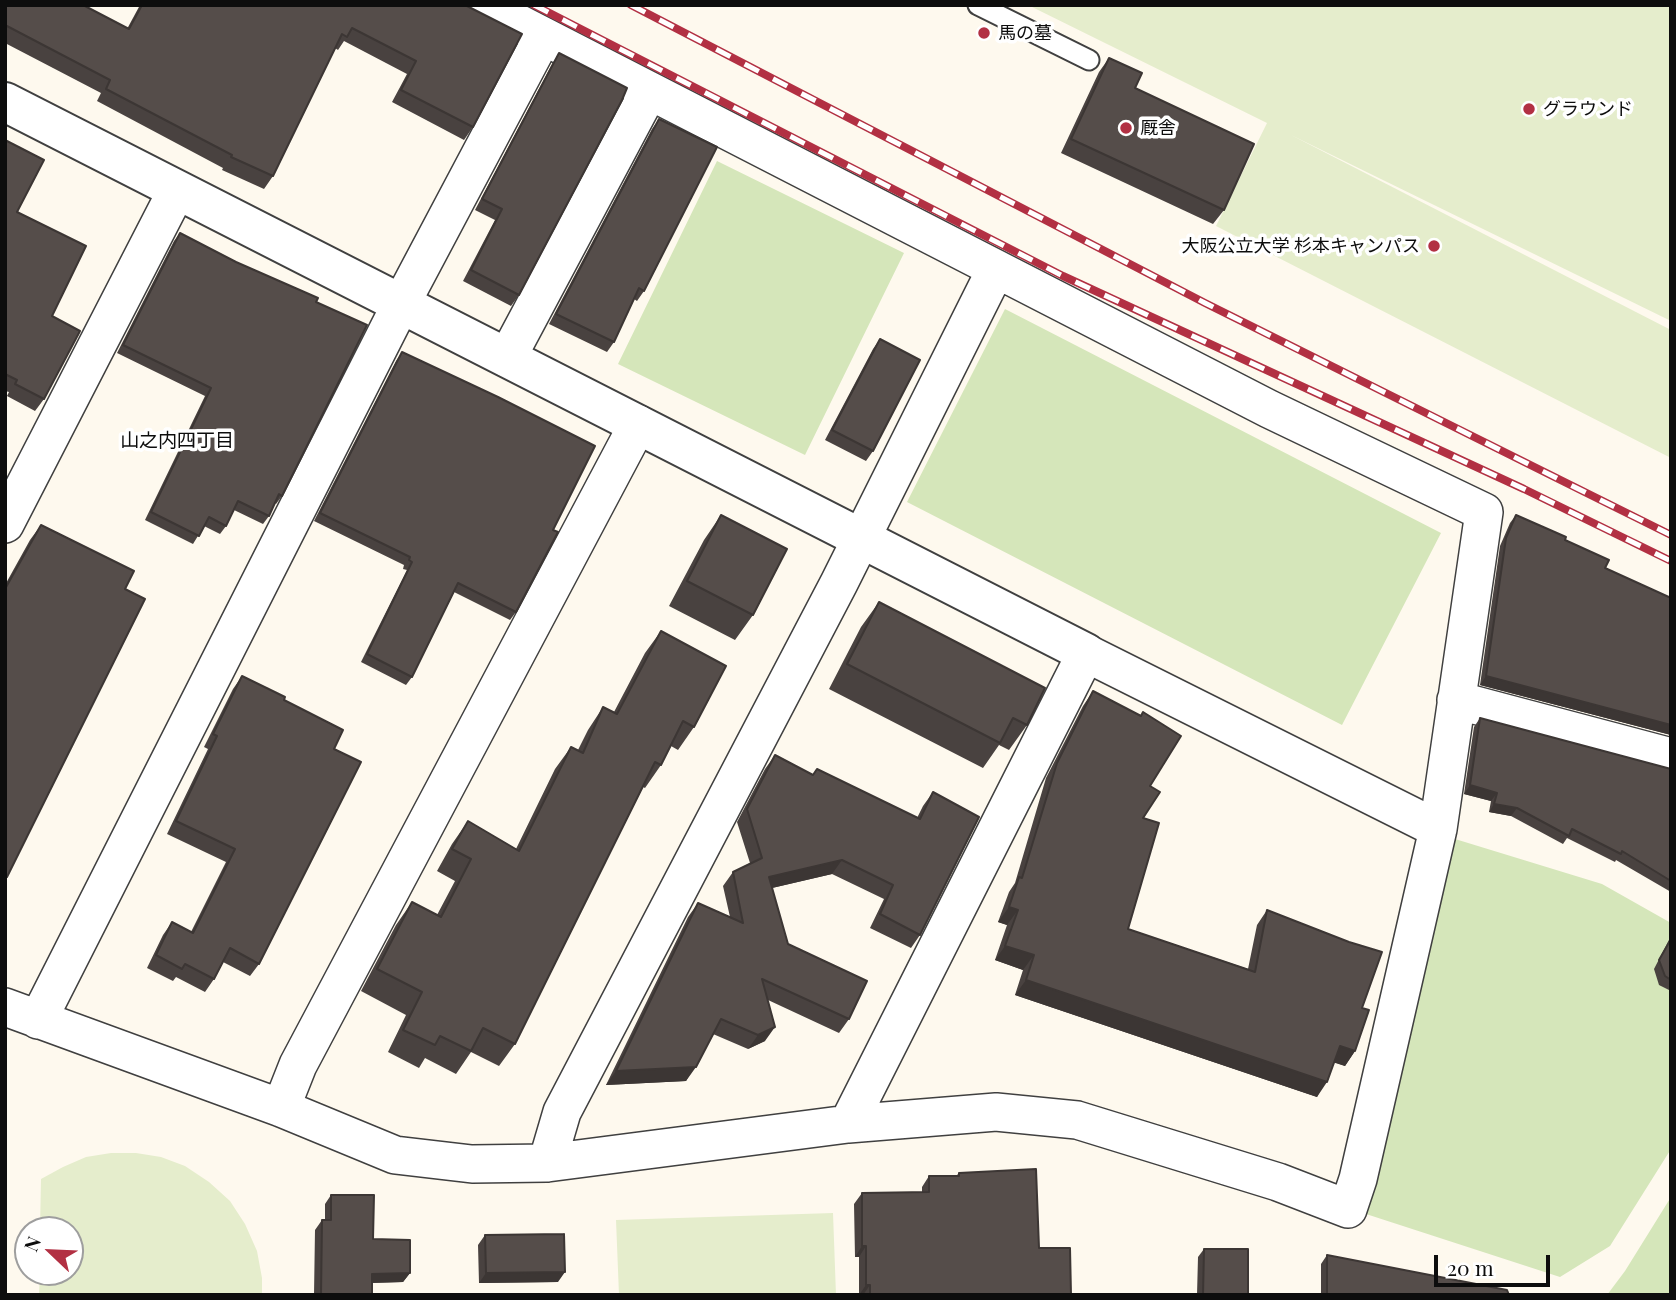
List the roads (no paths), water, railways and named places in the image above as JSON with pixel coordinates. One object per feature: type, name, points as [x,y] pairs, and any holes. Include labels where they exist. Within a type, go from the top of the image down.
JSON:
[{"type":"street","points":[[483,5],[1269,409],[1484,512],[1438,829],[1358,1179],[1348,1209],[1278,1182],[1077,1120],[996,1112],[848,1124],[547,1163],[472,1164],[395,1155],[281,1108],[22,1014],[543,36]]},
{"type":"street","points":[[507,358],[649,91]]},
{"type":"street","points":[[5,102],[861,539],[1438,829]]},
{"type":"street","points":[[5,524],[177,190]]},
{"type":"street","points":[[547,1163],[562,1112],[861,539],[996,269]]},
{"type":"street","points":[[281,1108],[298,1065],[638,424]]},
{"type":"street","points":[[848,1124],[1086,653]]},
{"type":"street","points":[[1456,700],[1671,757]]},
{"type":"lane","points":[[978,5],[1089,61]]},
{"type":"railway","points":[[534,5],[1063,276],[1524,489],[1671,561]]},
{"type":"railway","points":[[631,5],[1205,303],[1671,535]]},
{"type":"place","name":"馬の墓","points":[[984,33]]},
{"type":"place","name":"グラウンド","points":[[1529,109]]},
{"type":"place","name":"厩舎","points":[[1126,128]]},
{"type":"place","name":"大阪公立大学 杉本キャンパス","points":[[1434,246]]},
{"type":"district","name":"山之内四丁目","points":[[177,441]]}]
